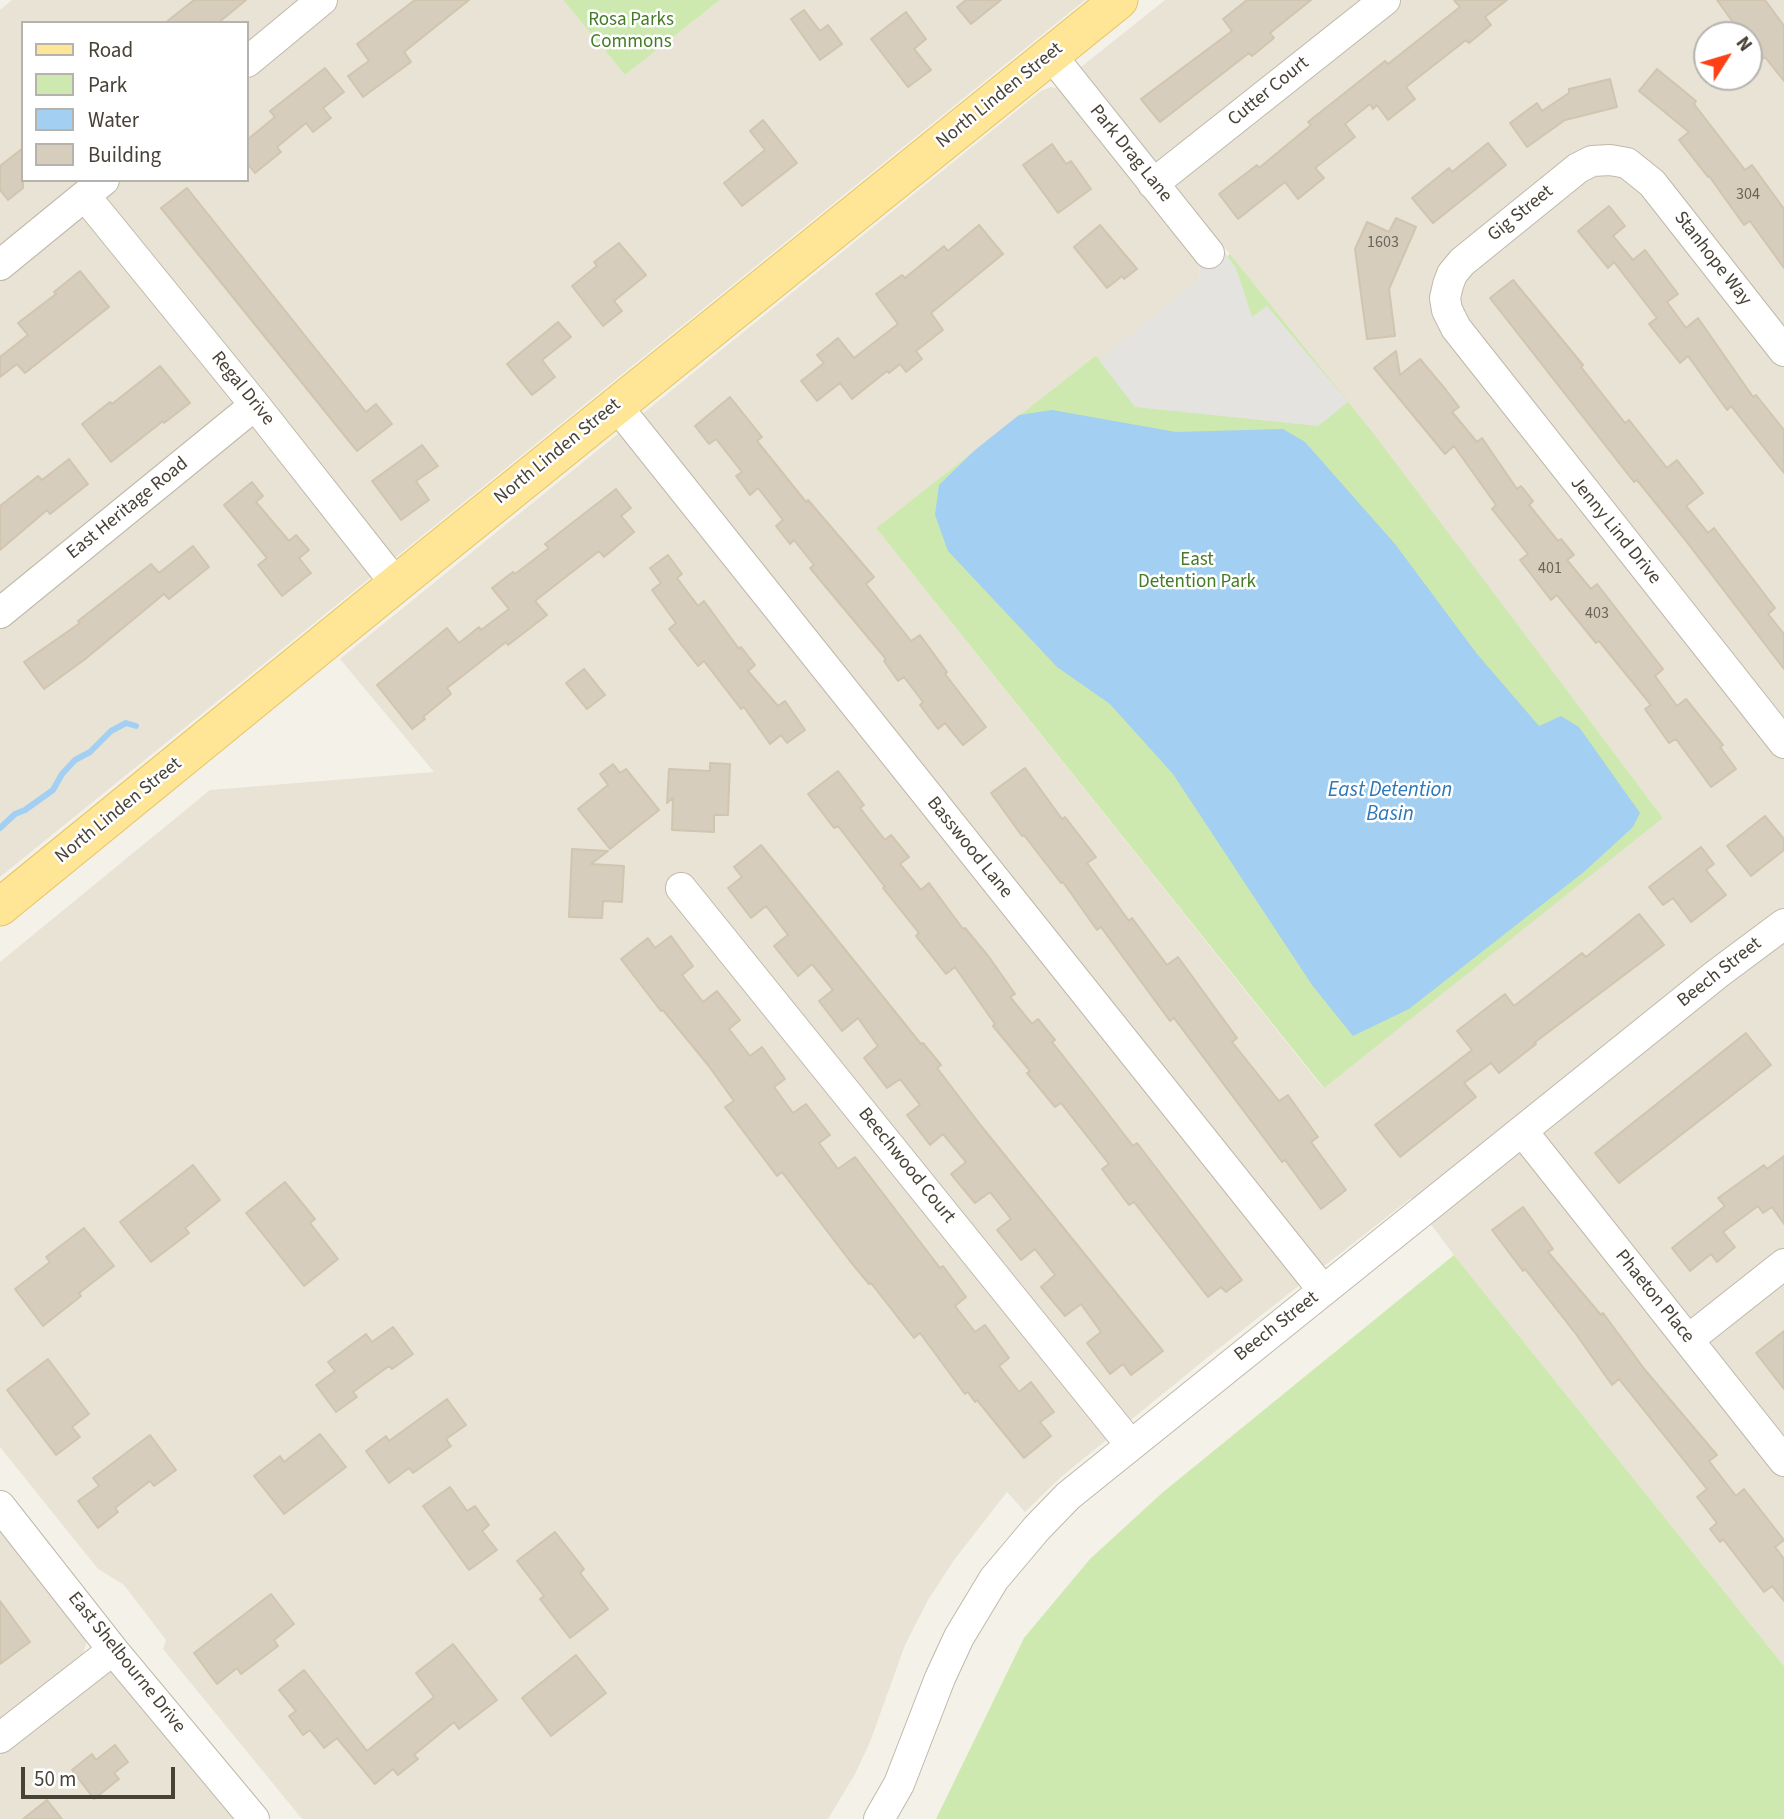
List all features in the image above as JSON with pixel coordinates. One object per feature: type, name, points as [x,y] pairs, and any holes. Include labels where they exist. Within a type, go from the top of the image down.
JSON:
[{"type":"main road","name":"North Linden Street","points":[[0,908],[616,405],[1119,0]]},
{"type":"street","points":[[248,61],[322,0]]},
{"type":"street","name":"Cutter Court","points":[[1153,184],[1385,0]]},
{"type":"street","name":"Park Drag Lane","points":[[1051,55],[1209,253]]},
{"type":"street","name":"Gig Street","points":[[1450,317],[1445,298],[1452,274],[1462,262],[1578,168],[1592,161],[1610,160],[1627,163],[1637,169]]},
{"type":"street","name":"Stanhope Way","points":[[1637,169],[1652,183],[1784,351]]},
{"type":"street","points":[[0,265],[94,188]]},
{"type":"street","name":"Regal Drive","points":[[94,188],[255,405],[396,584]]},
{"type":"street","name":"Jenny Lind Drive","points":[[1450,317],[1455,328],[1518,409],[1784,743]]},
{"type":"street","name":"East Heritage Road","points":[[0,613],[255,405]]},
{"type":"street","name":"Basswood Lane","points":[[616,405],[1323,1290]]},
{"type":"street","name":"Beechwood Court","points":[[681,888],[1130,1444]]},
{"type":"street","name":"Beech Street","points":[[879,1819],[899,1784],[959,1637],[994,1579],[1068,1496],[1717,974],[1784,924]]},
{"type":"street","name":"Phaeton Place","points":[[1523,1132],[1784,1461]]},
{"type":"street","points":[[1688,1340],[1784,1264]]},
{"type":"street","name":"East Shelbourne Drive","points":[[0,1506],[113,1650],[254,1819]]},
{"type":"street","points":[[0,1738],[113,1650]]},
{"type":"shaded area","points":[[12,0],[563,0],[625,75],[720,0],[1085,0],[0,877],[0,10]]},
{"type":"shaded area","points":[[1165,0],[1784,0],[1784,1666],[1411,1198],[1208,1357],[1061,1477],[1025,1512],[1007,1492],[954,1560],[928,1600],[905,1645],[870,1742],[855,1774],[828,1819],[302,1819],[163,1649],[166,1640],[124,1585],[98,1569],[0,1447],[0,962],[210,790],[434,772],[340,659],[1041,91],[1051,87],[1060,89],[1199,264],[1200,278],[1099,360],[1095,356],[876,528],[1323,1088],[1663,818],[1354,410],[1081,67]]},
{"type":"shaded area","points":[[1221,247],[1236,268],[1252,317],[1267,306],[1348,402],[1318,426],[1135,407],[1099,360],[1200,278],[1199,264]]},
{"type":"shaded area","points":[[0,1530],[86,1639],[86,1644],[82,1657],[0,1721]]},
{"type":"shaded area","points":[[111,1670],[235,1819],[0,1819],[0,1755]]},
{"type":"green space","name":"Rosa Parks Commons","points":[[563,0],[720,0],[625,75]]},
{"type":"green space","name":"East Detention Basin","points":[[1230,254],[1373,433],[1663,818],[1324,1088],[876,528],[1095,356],[1100,359]]},
{"type":"green space","points":[[1454,1255],[1784,1666],[1784,1819],[936,1819],[1024,1638],[1090,1559],[1162,1493]]},
{"type":"water","name":"East Detention Basin","points":[[1052,410],[1176,432],[1283,429],[1305,442],[1395,544],[1477,654],[1539,726],[1561,716],[1579,727],[1640,813],[1633,827],[1585,871],[1409,1009],[1353,1036],[1312,985],[1173,774],[1110,704],[1057,667],[948,551],[935,515],[939,485],[975,450],[1019,415]]},
{"type":"building","points":[[194,0],[246,0],[220,21],[168,21]]},
{"type":"building","points":[[415,0],[469,0],[404,52],[411,62],[363,97],[348,76],[369,61],[357,44]]},
{"type":"building","points":[[966,0],[1001,0],[971,24],[957,7]]},
{"type":"building","points":[[1247,0],[1311,0],[1270,33],[1274,38],[1252,56],[1249,53],[1160,122],[1141,99],[1232,31],[1223,19]]},
{"type":"building","points":[[1454,0],[1507,0],[1485,17],[1491,25],[1469,43],[1466,40],[1406,87],[1415,99],[1388,120],[1377,105],[1373,109],[1370,104],[1345,124],[1355,137],[1315,168],[1324,178],[1298,199],[1285,182],[1238,219],[1219,194],[1257,165],[1259,168],[1311,125],[1308,122],[1385,61],[1388,64],[1460,7]]},
{"type":"building","points":[[1717,0],[1765,0],[1784,26],[1784,81],[1765,57],[1763,58],[1763,21],[1732,21]]},
{"type":"building","points":[[804,10],[820,31],[828,25],[842,44],[820,60],[791,19]]},
{"type":"building","points":[[906,12],[926,39],[914,49],[931,70],[908,87],[871,39]]},
{"type":"building","points":[[325,68],[344,92],[323,108],[331,118],[313,132],[306,123],[277,147],[281,152],[255,173],[248,164],[248,139],[275,117],[270,111]]},
{"type":"building","points":[[1657,69],[1696,101],[1694,104],[1745,170],[1752,165],[1784,209],[1784,268],[1750,221],[1744,225],[1679,140],[1689,132],[1639,91]]},
{"type":"building","points":[[1610,79],[1617,107],[1565,120],[1527,147],[1510,123],[1537,103],[1542,111],[1569,93],[1569,89]]},
{"type":"building","points":[[763,120],[797,163],[742,206],[724,183],[765,150],[750,131]]},
{"type":"building","points":[[1488,143],[1506,165],[1433,223],[1412,198],[1449,168],[1452,172]]},
{"type":"building","points":[[1052,144],[1066,164],[1071,161],[1091,189],[1058,213],[1023,165]]},
{"type":"building","points":[[21,150],[23,188],[8,200],[0,190],[0,166]]},
{"type":"building","points":[[187,188],[366,412],[376,404],[392,424],[357,451],[161,208]]},
{"type":"building","points":[[1609,206],[1625,226],[1613,236],[1633,260],[1645,250],[1678,294],[1667,302],[1686,328],[1698,318],[1753,397],[1756,395],[1784,430],[1784,473],[1731,406],[1727,410],[1688,356],[1680,363],[1649,324],[1657,318],[1614,262],[1608,268],[1578,231]]},
{"type":"building","points":[[1396,218],[1416,227],[1389,289],[1395,336],[1367,339],[1355,249],[1367,222],[1389,232]]},
{"type":"building","points":[[979,225],[1003,254],[931,313],[943,330],[916,351],[922,359],[906,372],[900,364],[889,373],[887,371],[852,399],[840,383],[817,401],[801,381],[824,363],[817,355],[838,338],[854,358],[898,324],[876,294],[902,275],[905,278],[944,246],[948,251]]},
{"type":"building","points":[[1100,225],[1137,269],[1124,279],[1122,276],[1107,288],[1074,247]]},
{"type":"building","points":[[619,243],[646,275],[614,301],[622,311],[603,326],[572,286],[597,266],[594,262]]},
{"type":"building","points":[[80,271],[109,307],[25,373],[17,364],[0,377],[0,357],[28,335],[18,323],[56,294],[54,292]]},
{"type":"building","points":[[1513,280],[1583,365],[1581,367],[1625,423],[1629,420],[1667,468],[1677,460],[1703,493],[1686,506],[1708,533],[1714,528],[1775,608],[1768,614],[1784,634],[1784,669],[1683,537],[1637,480],[1634,482],[1490,298]]},
{"type":"building","points":[[558,322],[571,337],[542,360],[555,377],[532,395],[507,364]]},
{"type":"building","points":[[1396,351],[1400,375],[1420,359],[1446,390],[1459,407],[1452,412],[1477,442],[1482,438],[1517,489],[1521,486],[1533,501],[1529,505],[1558,541],[1561,539],[1574,555],[1567,560],[1591,589],[1597,584],[1663,669],[1655,676],[1677,706],[1686,699],[1723,745],[1720,747],[1736,769],[1711,787],[1676,739],[1669,743],[1645,709],[1651,705],[1599,641],[1596,643],[1557,595],[1551,600],[1520,560],[1528,554],[1492,509],[1496,505],[1454,446],[1445,454],[1374,368]]},
{"type":"building","points":[[160,366],[190,403],[111,462],[82,424]]},
{"type":"building","points":[[730,397],[762,437],[757,441],[806,502],[808,500],[874,577],[866,584],[911,641],[920,635],[947,672],[945,674],[986,727],[963,745],[945,723],[938,729],[920,705],[923,702],[904,677],[898,681],[884,661],[886,659],[810,568],[814,565],[794,540],[790,544],[776,526],[783,520],[758,488],[750,495],[736,476],[742,472],[716,439],[709,444],[695,426]]},
{"type":"building","points":[[422,445],[438,466],[416,481],[429,500],[401,520],[372,481]]},
{"type":"building","points":[[69,459],[88,484],[50,514],[47,510],[0,550],[0,506],[38,476],[42,480]]},
{"type":"building","points":[[252,482],[263,496],[256,502],[289,541],[296,535],[309,550],[299,558],[311,573],[282,596],[258,565],[267,558],[224,505]]},
{"type":"building","points":[[616,489],[631,508],[621,516],[634,532],[604,557],[599,551],[535,601],[547,615],[508,645],[506,642],[447,688],[451,694],[412,729],[377,685],[447,628],[459,643],[509,609],[492,588],[549,548],[545,544]]},
{"type":"building","points":[[193,546],[209,567],[169,599],[164,594],[44,689],[24,662],[80,623],[78,621],[151,564],[159,573]]},
{"type":"building","points":[[668,555],[682,574],[677,578],[698,606],[704,601],[739,649],[741,647],[755,665],[748,671],[778,706],[785,701],[805,730],[787,743],[781,735],[770,744],[744,707],[741,709],[704,661],[698,666],[669,629],[676,623],[652,590],[661,583],[650,568]]},
{"type":"building","points":[[584,669],[605,695],[587,709],[566,683]]},
{"type":"building","points":[[710,763],[730,764],[728,815],[714,815],[714,832],[672,830],[673,798],[667,803],[669,769],[710,771]]},
{"type":"building","points":[[613,764],[620,773],[626,769],[659,810],[610,849],[578,809],[608,785],[600,774]]},
{"type":"building","points":[[1025,768],[1062,819],[1065,817],[1096,857],[1087,863],[1129,921],[1132,918],[1167,965],[1178,957],[1237,1038],[1232,1042],[1279,1101],[1288,1095],[1318,1137],[1311,1142],[1346,1190],[1321,1209],[1285,1160],[1282,1162],[1174,1018],[1170,1021],[1101,927],[1097,930],[1063,882],[1061,883],[1024,835],[1022,836],[991,793]]},
{"type":"building","points":[[838,771],[864,805],[860,808],[885,840],[891,835],[909,857],[900,864],[921,890],[929,883],[963,929],[965,928],[989,957],[1015,994],[1010,997],[1032,1024],[1038,1019],[1055,1040],[1052,1042],[1133,1146],[1137,1143],[1242,1280],[1226,1292],[1221,1287],[1208,1297],[1134,1202],[1129,1205],[1102,1169],[1109,1164],[1061,1103],[1055,1107],[1027,1073],[1030,1071],[993,1026],[995,1024],[955,967],[946,974],[916,936],[919,933],[883,888],[885,887],[838,826],[834,828],[808,794]]},
{"type":"building","points":[[1765,816],[1784,839],[1784,850],[1751,876],[1727,846]]},
{"type":"building","points":[[761,845],[921,1044],[923,1043],[941,1065],[937,1068],[982,1127],[1163,1351],[1131,1375],[1123,1364],[1110,1374],[1087,1343],[1101,1332],[1081,1304],[1065,1316],[1041,1287],[1055,1275],[1035,1249],[1021,1260],[997,1230],[1011,1219],[990,1192],[975,1203],[951,1174],[966,1162],[943,1134],[930,1145],[907,1115],[920,1105],[900,1079],[887,1088],[864,1058],[878,1046],[858,1018],[842,1031],[819,1001],[833,990],[812,964],[798,976],[774,946],[788,935],[766,906],[751,918],[728,888],[742,877],[734,867]]},
{"type":"building","points":[[1701,847],[1714,864],[1706,870],[1726,895],[1691,922],[1673,898],[1663,905],[1649,887]]},
{"type":"building","points":[[572,849],[608,851],[591,864],[624,866],[622,902],[603,901],[602,918],[569,917]]},
{"type":"building","points":[[1639,914],[1664,945],[1534,1043],[1536,1044],[1499,1073],[1491,1063],[1464,1083],[1476,1097],[1400,1157],[1375,1125],[1472,1050],[1457,1031],[1505,994],[1514,1006],[1582,953],[1586,957]]},
{"type":"building","points":[[671,936],[693,966],[682,975],[703,1002],[717,991],[740,1020],[729,1029],[750,1056],[762,1047],[785,1079],[774,1087],[793,1113],[806,1104],[830,1135],[819,1143],[838,1169],[855,1157],[940,1268],[943,1266],[966,1297],[955,1306],[975,1332],[985,1325],[1009,1358],[999,1366],[1019,1392],[1031,1382],[1054,1412],[1040,1422],[1051,1436],[1024,1458],[977,1400],[975,1402],[968,1392],[965,1394],[920,1333],[914,1338],[850,1261],[782,1172],[777,1176],[725,1107],[734,1101],[621,959],[648,938],[655,948]]},
{"type":"building","points":[[1746,1033],[1771,1065],[1619,1183],[1595,1153]]},
{"type":"building","points":[[1784,1156],[1784,1224],[1772,1207],[1763,1213],[1758,1206],[1723,1232],[1735,1247],[1717,1262],[1711,1254],[1690,1271],[1672,1248],[1725,1206],[1718,1198],[1764,1165],[1767,1169]]},
{"type":"building","points":[[193,1165],[220,1200],[185,1228],[189,1233],[151,1262],[120,1222]]},
{"type":"building","points":[[285,1182],[315,1219],[310,1223],[338,1259],[304,1286],[246,1213]]},
{"type":"building","points":[[1523,1207],[1553,1249],[1548,1252],[1601,1315],[1603,1313],[1645,1370],[1717,1455],[1709,1461],[1736,1496],[1744,1489],[1784,1540],[1775,1547],[1784,1559],[1784,1601],[1772,1586],[1764,1592],[1723,1539],[1720,1542],[1710,1529],[1717,1523],[1697,1497],[1707,1489],[1619,1379],[1612,1385],[1576,1334],[1492,1230]]},
{"type":"building","points":[[84,1228],[114,1266],[43,1326],[15,1289],[50,1262],[46,1257]]},
{"type":"building","points":[[393,1327],[413,1354],[392,1369],[389,1366],[353,1392],[357,1397],[336,1412],[316,1385],[335,1371],[328,1362],[366,1334],[372,1342]]},
{"type":"building","points":[[1784,1331],[1784,1389],[1756,1353]]},
{"type":"building","points":[[48,1359],[89,1414],[72,1427],[80,1437],[56,1455],[7,1390]]},
{"type":"building","points":[[447,1399],[466,1425],[446,1439],[451,1446],[413,1473],[409,1468],[389,1483],[366,1451],[386,1436],[389,1441]]},
{"type":"building","points":[[320,1434],[346,1467],[284,1514],[254,1476],[280,1456],[284,1462]]},
{"type":"building","points":[[150,1435],[176,1470],[154,1486],[150,1481],[115,1508],[118,1512],[98,1528],[78,1501],[99,1486],[93,1478]]},
{"type":"building","points":[[450,1487],[467,1511],[475,1506],[489,1525],[482,1531],[497,1550],[469,1570],[423,1506]]},
{"type":"building","points":[[555,1532],[584,1569],[580,1573],[608,1609],[570,1638],[540,1599],[544,1596],[517,1561]]},
{"type":"building","points":[[271,1594],[294,1624],[274,1640],[278,1646],[241,1674],[237,1668],[217,1684],[194,1653]]},
{"type":"building","points":[[0,1601],[30,1642],[0,1664]]},
{"type":"building","points":[[453,1644],[497,1700],[459,1729],[454,1722],[414,1755],[418,1759],[398,1775],[393,1769],[375,1784],[337,1738],[324,1748],[310,1730],[303,1735],[289,1716],[296,1711],[279,1690],[304,1670],[367,1751],[434,1697],[416,1673]]},
{"type":"building","points":[[576,1655],[606,1693],[551,1736],[522,1698]]},
{"type":"building","points":[[115,1745],[128,1762],[114,1773],[119,1779],[94,1799],[72,1770],[92,1754],[96,1760]]},
{"type":"building","points":[[47,1800],[62,1819],[23,1819]]},
{"type":"waterway","points":[[0,828],[15,814],[53,790],[62,774],[75,760],[90,752],[111,731],[126,723],[136,726]]},
{"type":"park label","name":"East Detention Park","points":[[1197,572]]}]
